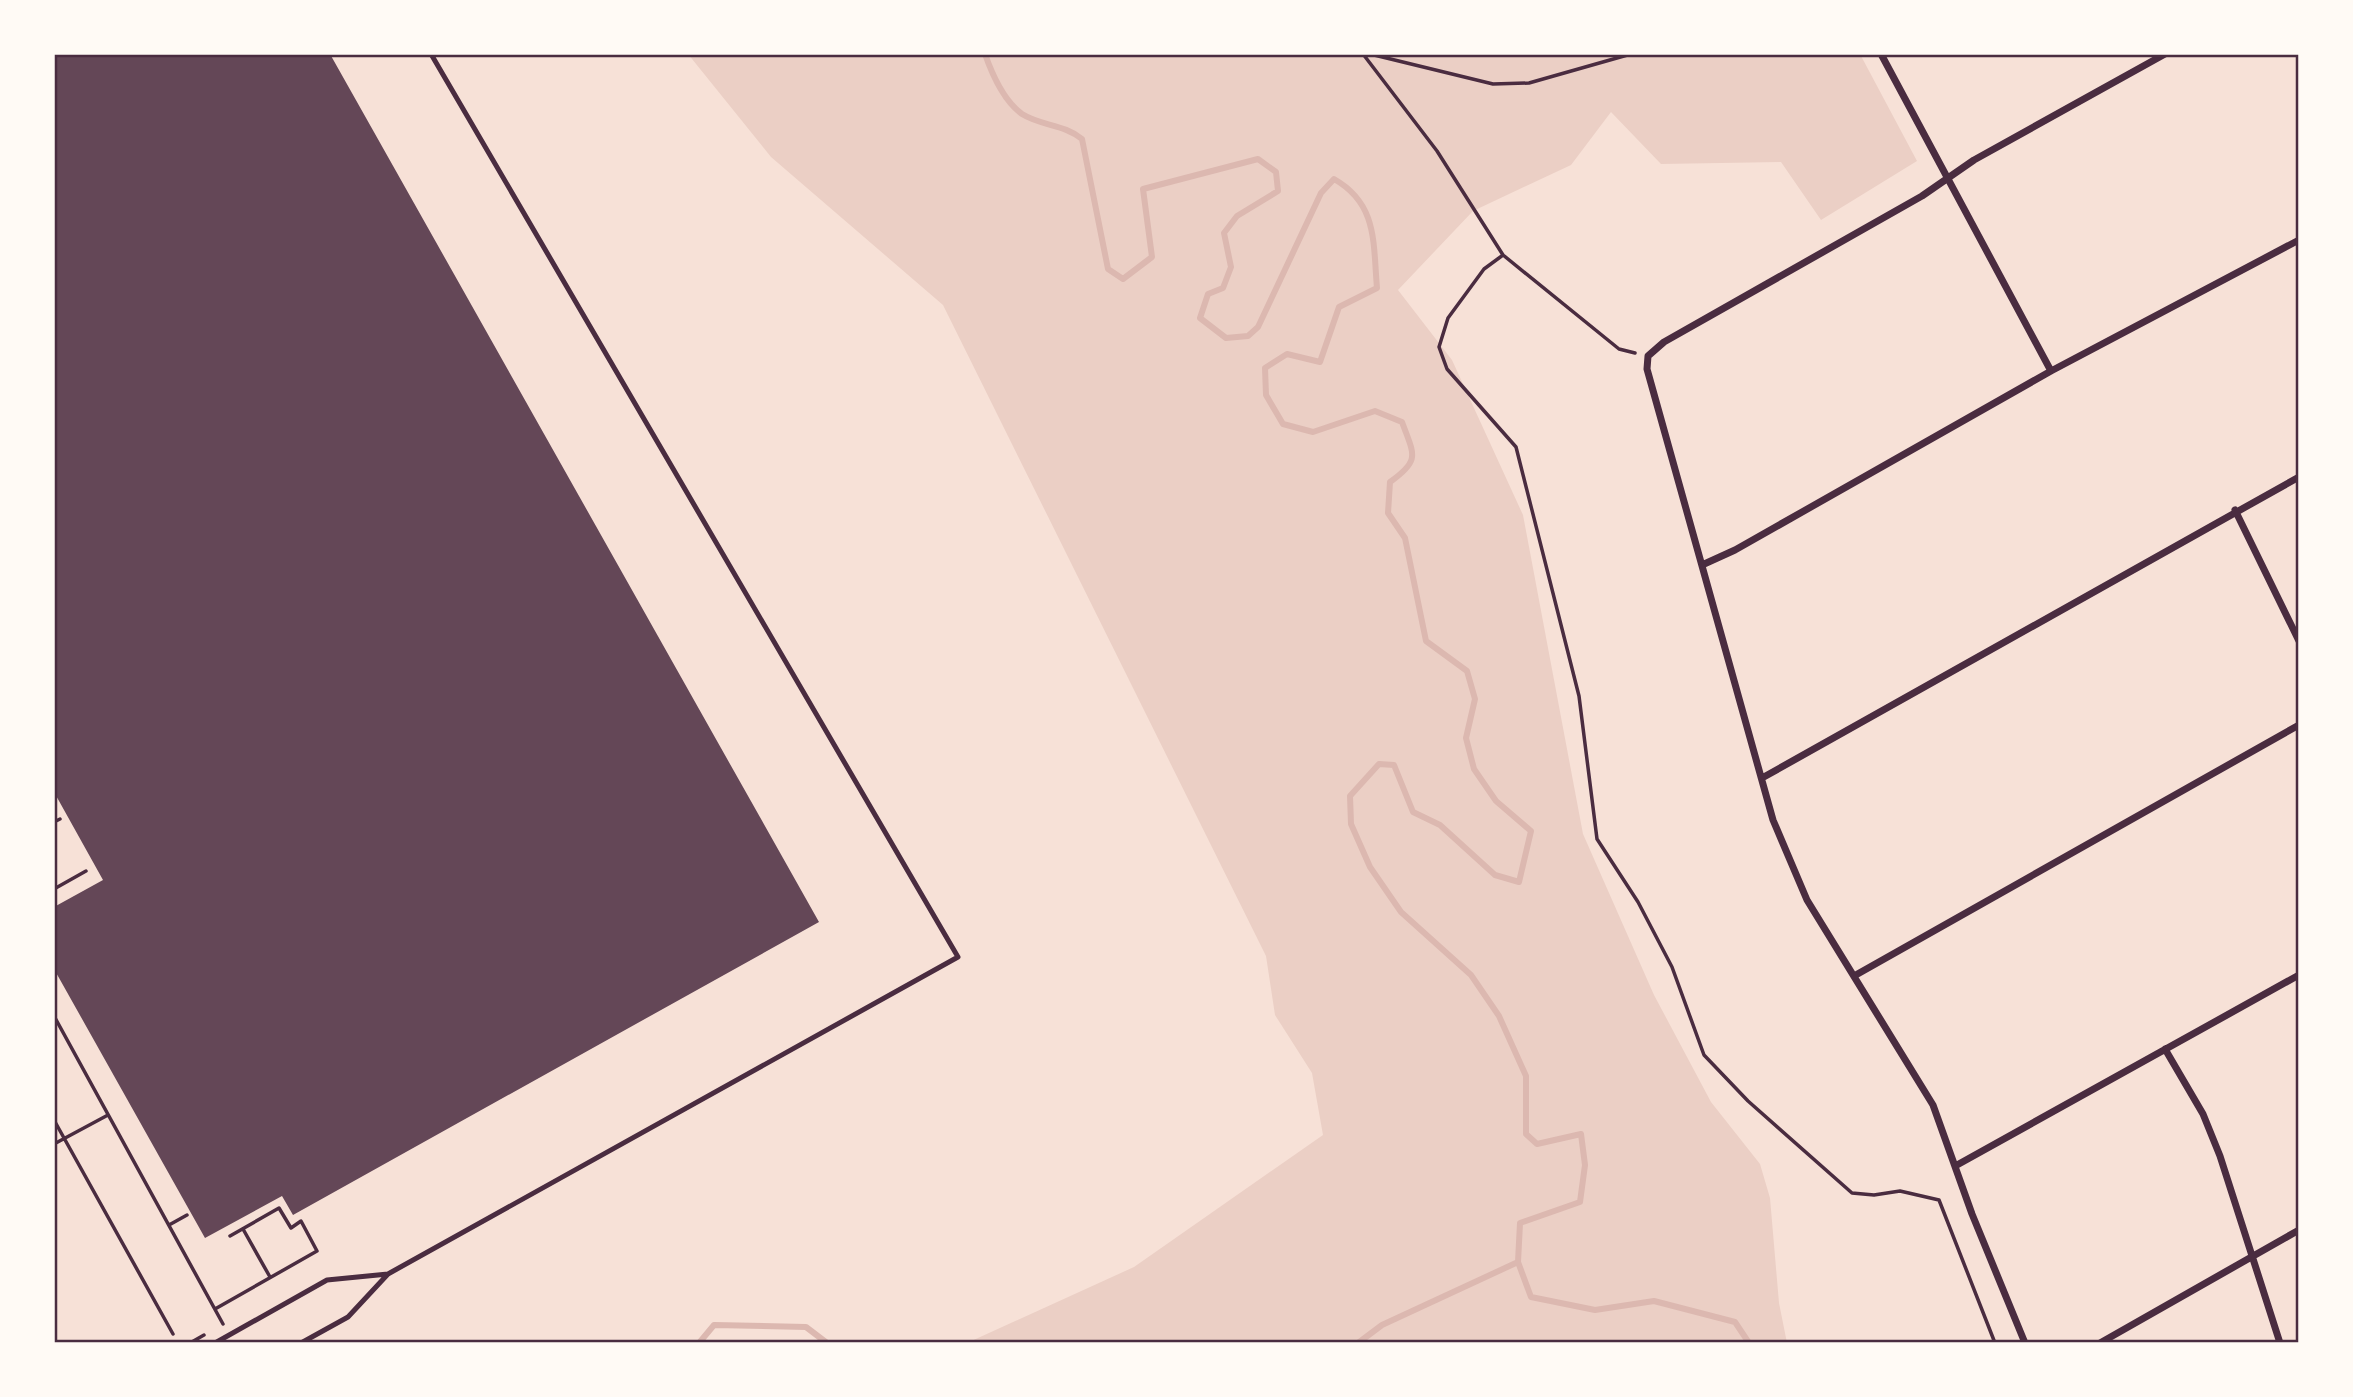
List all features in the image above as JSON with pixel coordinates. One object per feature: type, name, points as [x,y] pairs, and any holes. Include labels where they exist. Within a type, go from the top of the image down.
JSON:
[{"type":"street","points":[[1881,54],[2051,370]]},
{"type":"street","points":[[2025,1343],[1972,1214],[1933,1105],[1807,900],[1788,862],[1647,369],[1648,356],[1664,342],[1922,197],[1974,160],[2165,54]]},
{"type":"street","points":[[1702,565],[1735,550],[2051,370],[2299,240]]},
{"type":"street","points":[[1762,778],[2235,510],[2299,477]]},
{"type":"street","points":[[2235,510],[2299,641]]},
{"type":"street","points":[[1854,976],[2299,724]]},
{"type":"street","points":[[1957,1166],[2299,975]]},
{"type":"street","points":[[2165,1049],[2210,1129],[2280,1343]]},
{"type":"street","points":[[2100,1343],[2299,1230]]},
{"type":"lane","points":[[301,1343],[348,1317],[388,1274],[958,957],[431,54]]},
{"type":"lane","points":[[215,1343],[327,1280],[388,1274]]},
{"type":"path","points":[[1363,54],[1437,150],[1503,255],[1619,349],[1648,356]]},
{"type":"path","points":[[1370,54],[1493,83],[1529,83],[1632,54]]},
{"type":"path","points":[[1503,255],[1484,269],[1448,318],[1439,347],[1447,369],[1516,447],[1579,696],[1597,839],[1637,902],[1672,967],[1704,1055],[1748,1101],[1852,1193],[1874,1195],[1900,1191],[1939,1200],[1995,1343]]},
{"type":"path","points":[[54,822],[60,819]]},
{"type":"path","points":[[54,889],[86,871]]},
{"type":"path","points":[[54,1016],[223,1324],[190,1343]]},
{"type":"path","points":[[54,1144],[108,1114]]},
{"type":"path","points":[[54,1120],[173,1334]]},
{"type":"path","points":[[215,1309],[317,1251],[301,1222],[291,1228],[279,1208],[230,1236]]},
{"type":"path","points":[[169,1226],[187,1215]]},
{"type":"path","points":[[243,1229],[270,1278]]},
{"type":"shaded area","points":[[688,54],[1860,54],[1917,161],[1821,220],[1781,162],[1661,164],[1611,112],[1571,165],[1473,211],[1398,290],[1452,360],[1523,515],[1583,834],[1654,995],[1711,1102],[1760,1164],[1770,1198],[1779,1303],[1787,1343],[967,1343],[1134,1267],[1323,1135],[1312,1073],[1275,1015],[1266,956],[943,305],[771,157]]},
{"type":"building","points":[[54,54],[330,54],[819,922],[293,1215],[282,1196],[205,1238],[54,969],[54,907],[103,880],[54,792]]},
{"type":"waterway","points":[[985,54],[999,87],[1016,109],[1029,118],[1068,130],[1082,139],[1108,269],[1123,279],[1152,257],[1143,189],[1258,159],[1276,172],[1278,191],[1237,216],[1224,233],[1231,267],[1223,288],[1208,294],[1200,318],[1226,338],[1248,336],[1258,327],[1321,193],[1334,179],[1359,200],[1366,213],[1373,240],[1377,288],[1339,307],[1320,362],[1287,354],[1265,368],[1266,395],[1283,424],[1313,432],[1375,411],[1402,422],[1412,456],[1407,468],[1390,482],[1388,513],[1405,538],[1426,641],[1467,671],[1475,699],[1466,738],[1474,769],[1496,801],[1531,831],[1519,882],[1495,875],[1440,825],[1413,812],[1394,765],[1379,764],[1350,796],[1351,824],[1370,867],[1401,912],[1471,975],[1499,1016],[1526,1076],[1526,1134],[1537,1144],[1581,1134],[1585,1165],[1580,1202],[1520,1223],[1518,1262],[1531,1297],[1595,1310],[1654,1301],[1735,1322],[1749,1343]]},
{"type":"waterway","points":[[1358,1343],[1382,1325],[1518,1262]]},
{"type":"waterway","points":[[699,1343],[714,1325],[806,1327],[827,1343]]}]
